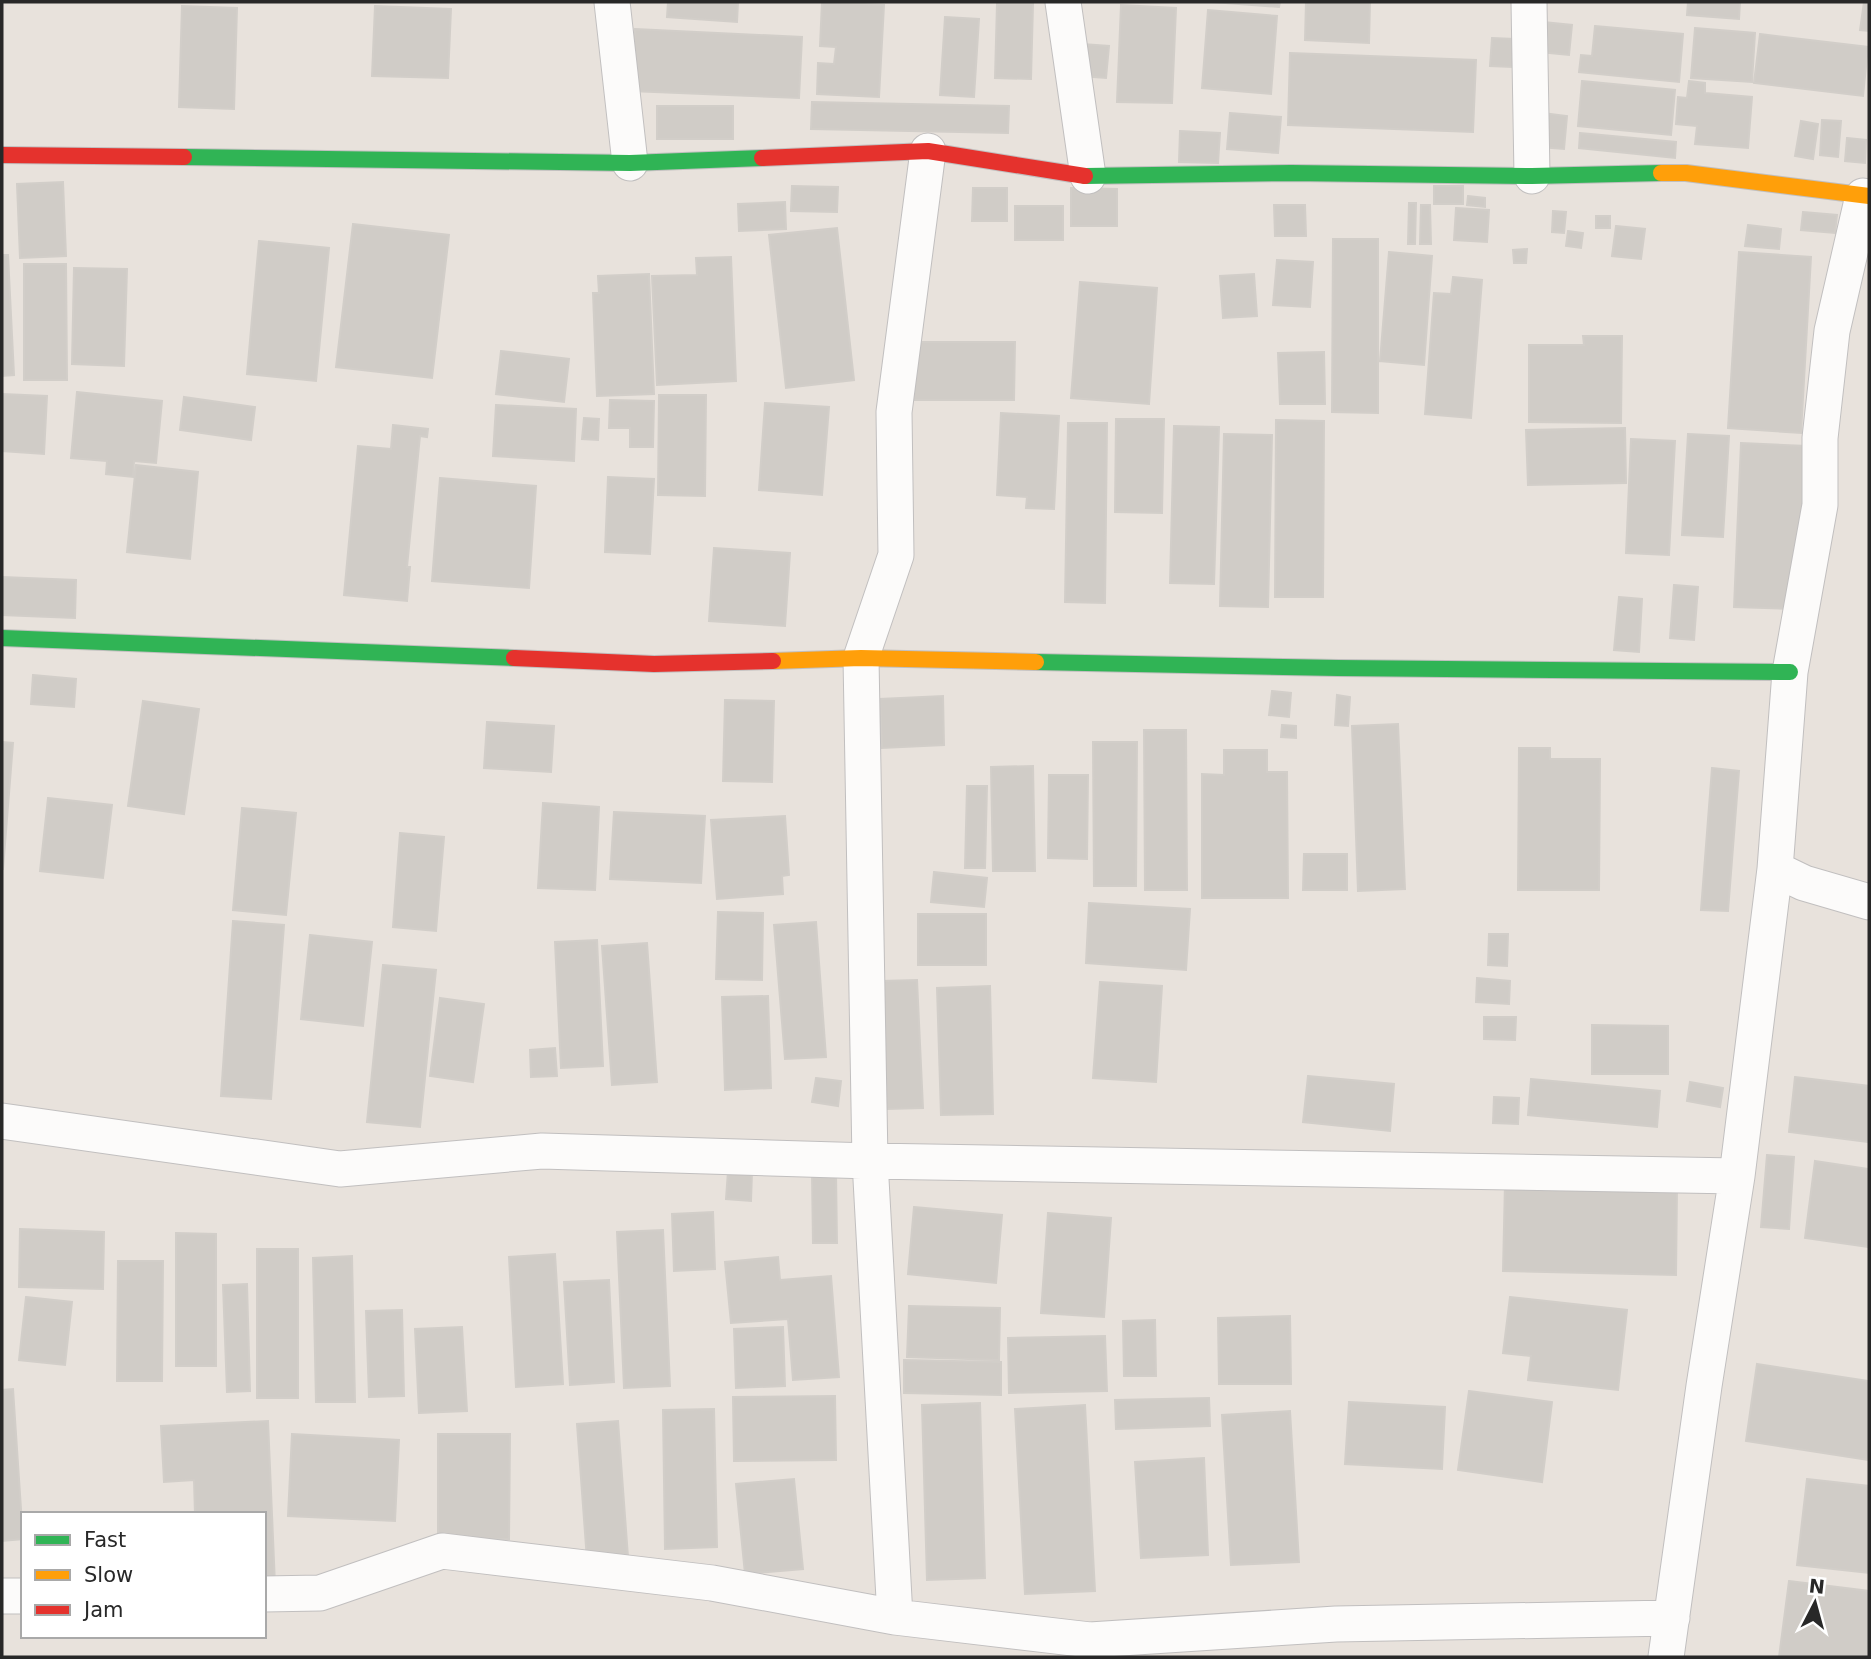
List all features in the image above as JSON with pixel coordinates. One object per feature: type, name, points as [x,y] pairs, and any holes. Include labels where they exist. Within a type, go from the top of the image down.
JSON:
[{"type":"street","points":[[612,2],[630,163]]},
{"type":"street","points":[[1063,2],[1088,176]]},
{"type":"street","points":[[1529,2],[1532,176]]},
{"type":"street","points":[[895,1617],[870,1161],[861,658],[896,555],[894,412],[928,151]]},
{"type":"street","points":[[2,155],[630,163],[928,151],[1088,176],[1291,173],[1532,176],[1686,173],[1866,196],[1832,331],[1820,438],[1820,505],[1790,672],[1775,869],[1738,1176],[1704,1386],[1666,1657]]},
{"type":"street","points":[[2,638],[654,664],[861,658],[1338,668],[1790,672]]},
{"type":"street","points":[[1775,869],[1804,883],[1869,902]]},
{"type":"street","points":[[2,1121],[340,1169],[542,1151],[870,1161],[1738,1176]]},
{"type":"street","points":[[266,1594],[320,1593],[442,1551],[712,1583],[895,1617],[1090,1640],[1336,1623],[1672,1618]]},
{"type":"street","points":[[2,1596],[21,1596]]},
{"type":"building","points":[[668,2],[738,2],[737,22],[667,17]]},
{"type":"building","points":[[822,2],[884,5],[879,97],[817,94],[818,63],[834,64],[836,47],[820,46]]},
{"type":"building","points":[[1212,2],[1280,2],[1279,7]]},
{"type":"building","points":[[1306,2],[1370,2],[1369,43],[1305,40]]},
{"type":"building","points":[[1688,2],[1740,2],[1739,19],[1687,15]]},
{"type":"building","points":[[1864,2],[1869,2],[1869,31],[1860,30]]},
{"type":"building","points":[[997,4],[1033,4],[1031,79],[995,78]]},
{"type":"building","points":[[1121,5],[1176,8],[1172,103],[1117,102]]},
{"type":"building","points":[[182,6],[237,8],[234,109],[179,107]]},
{"type":"building","points":[[375,6],[451,9],[448,78],[372,76]]},
{"type":"building","points":[[1208,10],[1277,16],[1271,94],[1202,88]]},
{"type":"building","points":[[945,17],[979,19],[974,97],[940,95]]},
{"type":"building","points":[[1543,22],[1572,25],[1569,55],[1540,52]]},
{"type":"building","points":[[1595,26],[1683,34],[1679,82],[1579,72],[1581,55],[1592,56]]},
{"type":"building","points":[[1695,28],[1755,33],[1752,82],[1691,78]]},
{"type":"building","points":[[635,29],[802,37],[799,98],[631,91]]},
{"type":"building","points":[[1760,34],[1868,47],[1863,96],[1754,83]]},
{"type":"building","points":[[1492,38],[1514,39],[1513,67],[1490,66]]},
{"type":"building","points":[[1082,44],[1109,46],[1106,78],[1080,76]]},
{"type":"building","points":[[1290,53],[1476,60],[1473,132],[1288,125]]},
{"type":"building","points":[[1582,81],[1675,90],[1671,135],[1578,126]]},
{"type":"building","points":[[1689,81],[1705,83],[1705,93],[1752,97],[1748,148],[1695,144],[1697,126],[1676,124],[1678,97],[1687,98]]},
{"type":"building","points":[[812,102],[1009,106],[1008,133],[811,129]]},
{"type":"building","points":[[657,106],[733,106],[733,139],[657,139]]},
{"type":"building","points":[[1230,113],[1281,117],[1278,153],[1227,149]]},
{"type":"building","points":[[1543,113],[1567,116],[1564,149],[1540,147]]},
{"type":"building","points":[[1822,120],[1841,121],[1838,157],[1820,155]]},
{"type":"building","points":[[1801,121],[1818,124],[1813,159],[1795,156]]},
{"type":"building","points":[[1180,131],[1220,133],[1218,163],[1179,162]]},
{"type":"building","points":[[1580,133],[1676,142],[1675,158],[1579,148]]},
{"type":"building","points":[[1847,138],[1866,140],[1865,163],[1845,161]]},
{"type":"building","points":[[63,182],[66,256],[20,258],[17,184]]},
{"type":"building","points":[[792,186],[838,187],[837,212],[791,211]]},
{"type":"building","points":[[1434,186],[1463,186],[1463,204],[1434,204]]},
{"type":"building","points":[[973,188],[1007,188],[1007,221],[972,221]]},
{"type":"building","points":[[1071,188],[1117,189],[1117,226],[1071,226]]},
{"type":"building","points":[[1468,196],[1485,198],[1485,207],[1467,205]]},
{"type":"building","points":[[785,202],[786,229],[739,231],[738,204]]},
{"type":"building","points":[[1409,203],[1416,203],[1415,244],[1408,244]]},
{"type":"building","points":[[1274,205],[1305,205],[1306,236],[1275,236]]},
{"type":"building","points":[[1421,205],[1430,205],[1431,244],[1420,244]]},
{"type":"building","points":[[1015,206],[1063,206],[1063,240],[1015,240]]},
{"type":"building","points":[[1456,208],[1489,210],[1487,242],[1454,240]]},
{"type":"building","points":[[1553,211],[1566,212],[1564,233],[1552,232]]},
{"type":"building","points":[[1803,212],[1837,215],[1835,233],[1801,230]]},
{"type":"building","points":[[1596,216],[1610,216],[1610,228],[1596,228]]},
{"type":"building","points":[[353,224],[449,235],[432,378],[336,367]]},
{"type":"building","points":[[1748,225],[1781,229],[1779,249],[1745,246]]},
{"type":"building","points":[[1616,226],[1645,229],[1641,259],[1612,256]]},
{"type":"building","points":[[837,228],[854,380],[786,388],[769,235]]},
{"type":"building","points":[[1568,231],[1583,233],[1581,248],[1566,246]]},
{"type":"building","points":[[1333,239],[1378,239],[1378,413],[1332,412]]},
{"type":"building","points":[[259,241],[329,248],[316,381],[247,374]]},
{"type":"building","points":[[1527,249],[1526,263],[1514,263],[1513,250]]},
{"type":"building","points":[[1389,252],[1432,256],[1424,365],[1380,361]]},
{"type":"building","points":[[1739,252],[1811,257],[1801,433],[1728,428]]},
{"type":"building","points":[[2,255],[8,255],[14,375],[2,376]]},
{"type":"building","points":[[731,257],[736,381],[657,385],[652,276],[697,275],[696,258]]},
{"type":"building","points":[[1277,260],[1313,262],[1310,307],[1273,305]]},
{"type":"building","points":[[24,264],[66,264],[67,380],[24,380]]},
{"type":"building","points":[[74,268],[127,269],[124,366],[72,364]]},
{"type":"building","points":[[649,274],[654,394],[597,396],[593,293],[599,293],[598,276]]},
{"type":"building","points":[[1254,274],[1257,316],[1223,318],[1220,276]]},
{"type":"building","points":[[1453,277],[1482,280],[1471,418],[1425,414],[1434,293],[1451,294]]},
{"type":"building","points":[[1080,282],[1157,288],[1149,404],[1071,398]]},
{"type":"building","points":[[1583,336],[1622,336],[1621,423],[1529,422],[1529,345],[1584,345]]},
{"type":"building","points":[[914,342],[1015,342],[1014,400],[914,400]]},
{"type":"building","points":[[501,351],[569,359],[564,402],[496,394]]},
{"type":"building","points":[[1324,352],[1325,404],[1280,404],[1278,353]]},
{"type":"building","points":[[77,392],[162,401],[156,463],[134,461],[133,477],[106,474],[107,461],[71,458]]},
{"type":"building","points":[[2,394],[47,396],[44,454],[2,451]]},
{"type":"building","points":[[659,395],[706,395],[705,496],[658,495]]},
{"type":"building","points":[[184,397],[255,407],[251,440],[180,430]]},
{"type":"building","points":[[610,400],[654,401],[653,447],[630,447],[630,428],[609,428]]},
{"type":"building","points":[[765,403],[829,407],[822,495],[759,490]]},
{"type":"building","points":[[496,405],[576,409],[574,461],[493,456]]},
{"type":"building","points":[[1001,413],[1059,416],[1054,509],[1026,508],[1027,497],[997,495]]},
{"type":"building","points":[[584,418],[599,419],[598,440],[582,439]]},
{"type":"building","points":[[1116,419],[1164,419],[1162,513],[1115,512]]},
{"type":"building","points":[[1276,420],[1324,421],[1323,597],[1275,597]]},
{"type":"building","points":[[1068,423],[1107,423],[1105,603],[1065,602]]},
{"type":"building","points":[[393,425],[428,429],[427,437],[420,436],[407,567],[410,567],[407,601],[344,595],[358,446],[391,449]]},
{"type":"building","points":[[1174,426],[1219,427],[1214,584],[1170,583]]},
{"type":"building","points":[[1625,428],[1626,483],[1528,485],[1526,430]]},
{"type":"building","points":[[1224,434],[1272,435],[1268,607],[1220,606]]},
{"type":"building","points":[[1688,434],[1729,436],[1723,537],[1682,535]]},
{"type":"building","points":[[1631,439],[1675,441],[1669,555],[1626,553]]},
{"type":"building","points":[[1741,443],[1806,446],[1798,609],[1734,607]]},
{"type":"building","points":[[136,465],[198,472],[190,559],[127,552]]},
{"type":"building","points":[[608,477],[654,479],[650,554],[605,552]]},
{"type":"building","points":[[440,478],[536,486],[529,588],[432,581]]},
{"type":"building","points":[[714,548],[790,553],[785,626],[709,621]]},
{"type":"building","points":[[2,577],[76,580],[75,618],[2,615]]},
{"type":"building","points":[[1674,585],[1698,587],[1694,640],[1670,638]]},
{"type":"building","points":[[1619,597],[1642,599],[1639,652],[1614,650]]},
{"type":"building","points":[[33,675],[76,679],[74,707],[31,704]]},
{"type":"building","points":[[1272,691],[1291,693],[1289,717],[1269,715]]},
{"type":"building","points":[[1337,695],[1350,697],[1348,726],[1335,725]]},
{"type":"building","points":[[943,696],[944,745],[882,748],[880,699]]},
{"type":"building","points":[[725,700],[774,701],[772,782],[723,781]]},
{"type":"building","points":[[143,701],[199,709],[184,814],[128,806]]},
{"type":"building","points":[[487,722],[554,726],[551,772],[484,768]]},
{"type":"building","points":[[1398,724],[1405,889],[1358,891],[1352,726]]},
{"type":"building","points":[[1282,725],[1296,726],[1296,738],[1281,737]]},
{"type":"building","points":[[1144,730],[1186,730],[1187,890],[1145,890]]},
{"type":"building","points":[[2,742],[13,743],[3,869],[2,869]]},
{"type":"building","points":[[1093,742],[1137,742],[1136,886],[1094,886]]},
{"type":"building","points":[[1519,748],[1550,748],[1550,759],[1600,759],[1599,890],[1518,890]]},
{"type":"building","points":[[1224,750],[1267,750],[1267,772],[1287,772],[1288,898],[1202,898],[1202,774],[1224,775]]},
{"type":"building","points":[[1033,766],[1035,871],[993,871],[991,767]]},
{"type":"building","points":[[1712,768],[1739,771],[1728,911],[1701,910]]},
{"type":"building","points":[[1049,775],[1088,775],[1087,859],[1048,858]]},
{"type":"building","points":[[967,786],[987,786],[985,868],[965,868]]},
{"type":"building","points":[[48,798],[112,805],[103,878],[40,871]]},
{"type":"building","points":[[543,803],[599,807],[595,890],[538,888]]},
{"type":"building","points":[[242,808],[296,813],[286,915],[233,910]]},
{"type":"building","points":[[614,812],[705,816],[701,883],[610,879]]},
{"type":"building","points":[[785,816],[789,875],[782,876],[783,894],[717,899],[711,820]]},
{"type":"building","points":[[400,833],[444,837],[436,931],[393,927]]},
{"type":"building","points":[[1304,854],[1347,854],[1347,890],[1303,890]]},
{"type":"building","points":[[934,872],[987,878],[984,907],[931,902]]},
{"type":"building","points":[[1089,903],[1190,909],[1186,970],[1086,963]]},
{"type":"building","points":[[718,912],[763,913],[762,980],[716,979]]},
{"type":"building","points":[[918,914],[986,914],[986,965],[918,965]]},
{"type":"building","points":[[233,921],[284,925],[271,1099],[221,1096]]},
{"type":"building","points":[[816,922],[826,1057],[785,1059],[774,925]]},
{"type":"building","points":[[1489,934],[1508,934],[1507,966],[1488,965]]},
{"type":"building","points":[[310,935],[372,942],[363,1026],[301,1019]]},
{"type":"building","points":[[597,940],[603,1066],[561,1068],[555,942]]},
{"type":"building","points":[[647,943],[657,1082],[612,1085],[602,946]]},
{"type":"building","points":[[383,965],[436,970],[420,1127],[367,1122]]},
{"type":"building","points":[[1477,978],[1510,981],[1509,1004],[1476,1002]]},
{"type":"building","points":[[917,980],[923,1108],[887,1109],[881,981]]},
{"type":"building","points":[[1100,982],[1162,986],[1156,1082],[1093,1078]]},
{"type":"building","points":[[990,986],[993,1114],[941,1115],[937,988]]},
{"type":"building","points":[[768,996],[771,1088],[725,1090],[722,997]]},
{"type":"building","points":[[440,998],[484,1004],[473,1082],[430,1076]]},
{"type":"building","points":[[1484,1017],[1516,1017],[1515,1040],[1484,1039]]},
{"type":"building","points":[[1592,1025],[1668,1026],[1668,1074],[1592,1074]]},
{"type":"building","points":[[555,1048],[557,1076],[531,1077],[530,1050]]},
{"type":"building","points":[[1308,1076],[1394,1084],[1390,1131],[1303,1122]]},
{"type":"building","points":[[1795,1077],[1869,1086],[1869,1142],[1789,1132]]},
{"type":"building","points":[[816,1078],[841,1081],[838,1106],[812,1102]]},
{"type":"building","points":[[1531,1079],[1660,1091],[1657,1127],[1528,1115]]},
{"type":"building","points":[[1690,1082],[1723,1088],[1720,1107],[1687,1101]]},
{"type":"building","points":[[1494,1097],[1519,1098],[1518,1124],[1493,1123]]},
{"type":"building","points":[[1767,1155],[1794,1157],[1789,1229],[1761,1227]]},
{"type":"building","points":[[1815,1161],[1869,1169],[1869,1247],[1805,1238]]},
{"type":"building","points":[[728,1171],[752,1172],[751,1201],[726,1199]]},
{"type":"building","points":[[812,1174],[836,1174],[837,1243],[813,1243]]},
{"type":"building","points":[[1505,1183],[1677,1188],[1676,1275],[1503,1271]]},
{"type":"building","points":[[914,1207],[1002,1215],[996,1283],[908,1274]]},
{"type":"building","points":[[713,1212],[715,1269],[674,1271],[672,1214]]},
{"type":"building","points":[[1048,1213],[1111,1218],[1104,1317],[1041,1313]]},
{"type":"building","points":[[20,1229],[104,1232],[103,1289],[19,1287]]},
{"type":"building","points":[[663,1230],[670,1386],[624,1388],[617,1232]]},
{"type":"building","points":[[176,1233],[216,1234],[216,1366],[176,1366]]},
{"type":"building","points":[[257,1249],[298,1249],[298,1398],[257,1398]]},
{"type":"building","points":[[555,1254],[563,1384],[516,1387],[509,1257]]},
{"type":"building","points":[[352,1256],[355,1402],[316,1402],[313,1258]]},
{"type":"building","points":[[778,1257],[780,1280],[831,1276],[839,1377],[793,1380],[788,1319],[731,1323],[725,1262]]},
{"type":"building","points":[[118,1261],[163,1261],[162,1381],[117,1381]]},
{"type":"building","points":[[609,1280],[614,1382],[570,1385],[564,1282]]},
{"type":"building","points":[[247,1284],[250,1391],[227,1392],[223,1285]]},
{"type":"building","points":[[26,1297],[72,1302],[65,1365],[19,1360]]},
{"type":"building","points":[[1510,1297],[1627,1310],[1618,1390],[1528,1380],[1531,1356],[1503,1353]]},
{"type":"building","points":[[909,1306],[1000,1308],[999,1360],[907,1357]]},
{"type":"building","points":[[402,1310],[404,1396],[369,1397],[366,1311]]},
{"type":"building","points":[[1290,1316],[1291,1384],[1219,1384],[1218,1318]]},
{"type":"building","points":[[1155,1320],[1156,1376],[1124,1376],[1123,1321]]},
{"type":"building","points":[[462,1327],[467,1411],[419,1413],[415,1329]]},
{"type":"building","points":[[783,1327],[785,1386],[736,1388],[734,1329]]},
{"type":"building","points":[[1105,1336],[1107,1391],[1009,1393],[1008,1338]]},
{"type":"building","points":[[904,1360],[1001,1362],[1001,1395],[904,1393]]},
{"type":"building","points":[[1757,1364],[1869,1381],[1869,1460],[1746,1441]]},
{"type":"building","points":[[13,1389],[21,1512],[21,1539],[2,1541],[2,1390]]},
{"type":"building","points":[[1469,1391],[1552,1402],[1542,1482],[1458,1470]]},
{"type":"building","points":[[835,1396],[836,1460],[734,1461],[733,1397]]},
{"type":"building","points":[[1209,1398],[1210,1426],[1116,1429],[1115,1400]]},
{"type":"building","points":[[1349,1402],[1445,1407],[1442,1469],[1345,1464]]},
{"type":"building","points":[[980,1403],[985,1578],[927,1580],[922,1405]]},
{"type":"building","points":[[1085,1405],[1095,1591],[1025,1594],[1015,1409]]},
{"type":"building","points":[[714,1409],[717,1547],[665,1549],[663,1410]]},
{"type":"building","points":[[1290,1411],[1299,1562],[1231,1565],[1222,1415]]},
{"type":"building","points":[[268,1421],[275,1585],[266,1585],[266,1512],[195,1512],[194,1480],[164,1482],[161,1426]]},
{"type":"building","points":[[618,1421],[628,1557],[587,1560],[577,1424]]},
{"type":"building","points":[[292,1434],[399,1440],[395,1521],[288,1516]]},
{"type":"building","points":[[438,1434],[510,1434],[509,1539],[438,1538]]},
{"type":"building","points":[[1204,1458],[1208,1555],[1141,1558],[1135,1462]]},
{"type":"building","points":[[794,1479],[803,1569],[745,1574],[736,1484]]},
{"type":"building","points":[[1807,1479],[1869,1486],[1869,1573],[1797,1565]]},
{"type":"building","points":[[1789,1581],[1869,1591],[1869,1657],[1779,1657]]},
{"type":"traffic: fast","points":[[184,157],[630,163],[762,158]]},
{"type":"traffic: fast","points":[[1085,176],[1291,173],[1532,176],[1661,173]]},
{"type":"traffic: fast","points":[[2,638],[514,658]]},
{"type":"traffic: fast","points":[[1036,662],[1790,672]]},
{"type":"traffic: slow","points":[[1661,173],[1686,173],[1869,196]]},
{"type":"traffic: slow","points":[[773,661],[861,658],[1036,662]]},
{"type":"traffic: jam","points":[[762,158],[928,151],[1085,176]]},
{"type":"traffic: jam","points":[[2,155],[184,157]]},
{"type":"traffic: jam","points":[[514,658],[654,664],[773,661]]}]
